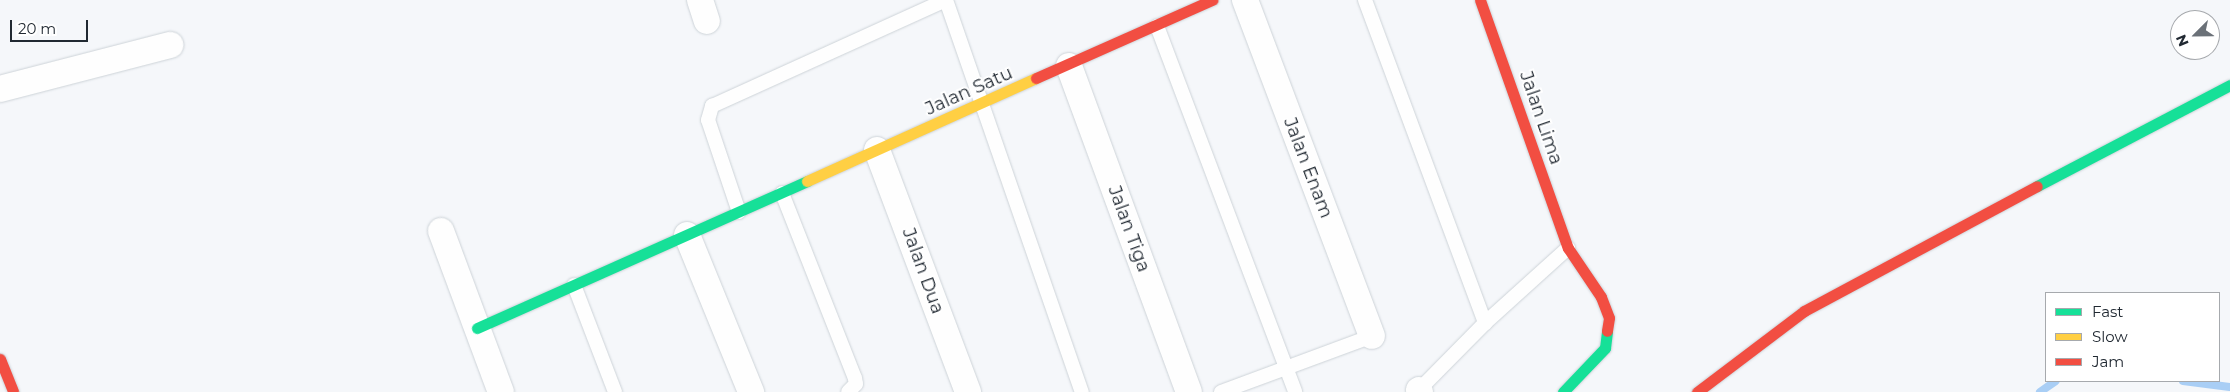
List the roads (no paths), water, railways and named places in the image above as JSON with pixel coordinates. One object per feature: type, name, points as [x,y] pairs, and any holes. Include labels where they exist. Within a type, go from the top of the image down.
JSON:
[{"type":"street","name":"Jalan Satu","points":[[477,328],[1070,66],[1212,0]]},
{"type":"street","name":"Jalan Enam","points":[[1245,0],[1372,336]]},
{"type":"street","name":"Jalan Lima","points":[[1480,0],[1568,248]]},
{"type":"street","points":[[0,89],[170,45]]},
{"type":"street","name":"Jalan Tiga","points":[[1070,66],[1189,392]]},
{"type":"street","points":[[1697,392],[1844,287],[2230,85]]},
{"type":"street","name":"Jalan Dua","points":[[877,150],[968,392]]},
{"type":"street","points":[[441,232],[501,392]]},
{"type":"street","points":[[688,235],[751,392]]},
{"type":"street","points":[[1563,392],[1605,348],[1609,318],[1601,297],[1568,248]]},
{"type":"street","points":[[0,359],[13,392]]},
{"type":"lane","points":[[739,212],[708,120],[712,106],[946,0],[1082,392]]},
{"type":"lane","points":[[1365,0],[1485,323]]},
{"type":"lane","points":[[1157,26],[1295,392]]},
{"type":"lane","points":[[782,193],[855,378],[856,384],[848,392]]},
{"type":"lane","points":[[1420,391],[1485,323],[1568,248]]},
{"type":"lane","points":[[574,285],[615,392]]},
{"type":"lane","points":[[1221,392],[1372,336]]},
{"type":"waterway","points":[[2040,392],[2055,382]]},
{"type":"waterway","points":[[2191,382],[2230,387]]}]
